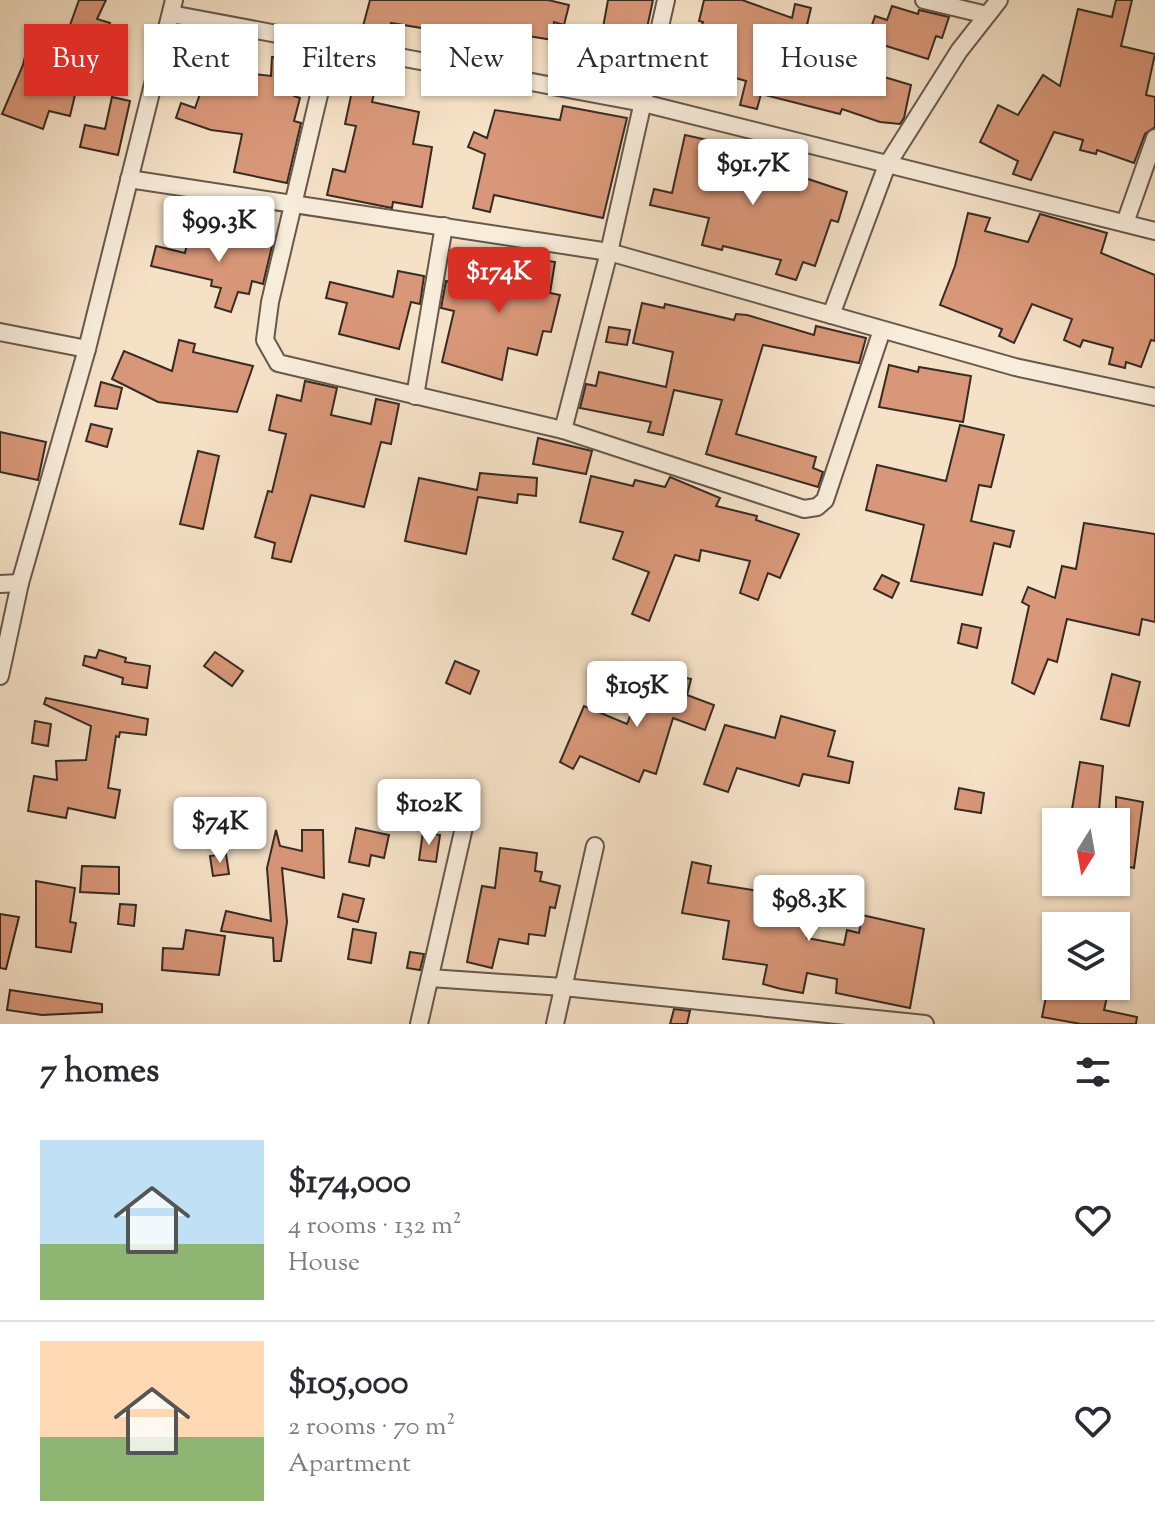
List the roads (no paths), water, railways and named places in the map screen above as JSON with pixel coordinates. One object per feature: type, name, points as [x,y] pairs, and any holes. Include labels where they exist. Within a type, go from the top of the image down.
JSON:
[{"type":"street","points":[[563,430],[609,252],[666,0]]},
{"type":"street","points":[[924,0],[987,15]]},
{"type":"street","points":[[831,315],[887,165],[959,51],[999,0]]},
{"type":"street","points":[[0,676],[20,583],[87,349],[173,7],[274,31]]},
{"type":"street","points":[[405,58],[643,103],[1155,231]]},
{"type":"street","points":[[319,96],[270,302],[265,340],[278,363],[563,430],[804,509],[817,507],[825,500],[882,330]]},
{"type":"street","points":[[1125,223],[1155,138]]},
{"type":"street","points":[[129,179],[609,252],[1015,367],[1155,397]]},
{"type":"street","points":[[415,396],[444,226]]},
{"type":"street","points":[[0,332],[87,349]]},
{"type":"street","points":[[0,584],[20,583]]},
{"type":"street","points":[[419,1024],[470,801]]},
{"type":"street","points":[[555,1024],[595,846]]},
{"type":"street","points":[[430,978],[563,987],[925,1024]]}]
